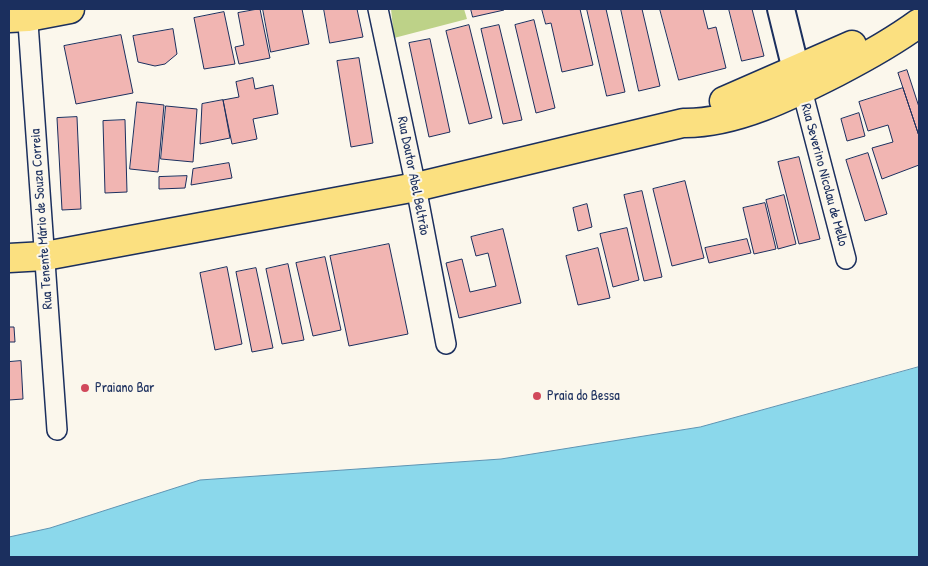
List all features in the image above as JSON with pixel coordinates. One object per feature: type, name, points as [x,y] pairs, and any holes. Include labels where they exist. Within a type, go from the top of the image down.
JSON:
[{"type":"main road","points":[[21,15],[70,9]]},
{"type":"main road","name":"Rua Severino Nicolau de Mello","points":[[781,9],[799,80]]},
{"type":"main road","points":[[9,258],[45,256],[416,187],[684,123],[717,120],[749,111],[799,80],[919,15]]},
{"type":"main road","points":[[799,80],[876,51],[919,23]]},
{"type":"street","name":"Rua Doutor Abel Beltrão","points":[[378,9],[416,187],[446,344]]},
{"type":"street","name":"Rua Tenente Mário de Souza Correia","points":[[21,15],[45,256],[57,430]]},
{"type":"street","name":"Rua Severino Nicolau de Mello","points":[[799,80],[846,259]]},
{"type":"green space","points":[[391,9],[464,9],[467,19],[394,38]]},
{"type":"water","points":[[919,367],[919,557],[9,557],[9,537],[50,528],[200,480],[501,459],[700,427]]},
{"type":"building","points":[[260,9],[270,58],[239,64],[235,47],[244,45],[238,13]]},
{"type":"building","points":[[263,9],[302,9],[309,44],[271,52]]},
{"type":"building","points":[[324,9],[357,9],[363,37],[330,43]]},
{"type":"building","points":[[471,9],[504,9],[504,10],[473,17]]},
{"type":"building","points":[[542,9],[580,9],[593,65],[562,72],[551,23],[546,24]]},
{"type":"building","points":[[587,9],[606,9],[625,92],[607,96]]},
{"type":"building","points":[[621,9],[642,9],[660,86],[639,91]]},
{"type":"building","points":[[660,9],[703,9],[708,29],[716,27],[726,68],[679,80]]},
{"type":"building","points":[[729,9],[752,9],[764,56],[742,61]]},
{"type":"building","points":[[224,12],[235,64],[204,69],[194,18]]},
{"type":"building","points":[[534,20],[555,108],[536,113],[515,25]]},
{"type":"building","points":[[469,25],[492,118],[469,124],[446,31]]},
{"type":"building","points":[[499,25],[522,120],[503,124],[481,29]]},
{"type":"building","points":[[173,29],[177,54],[165,64],[155,66],[138,62],[133,36]]},
{"type":"building","points":[[121,35],[133,93],[76,104],[64,46]]},
{"type":"building","points":[[430,39],[450,132],[429,137],[409,43]]},
{"type":"building","points":[[359,58],[373,143],[351,147],[337,61]]},
{"type":"building","points":[[907,70],[919,107],[919,136],[898,73]]},
{"type":"building","points":[[253,78],[255,89],[273,85],[278,114],[253,119],[257,139],[232,144],[223,100],[239,97],[236,82]]},
{"type":"building","points":[[903,88],[919,136],[919,165],[882,179],[872,148],[893,142],[888,125],[868,131],[859,102]]},
{"type":"building","points":[[223,100],[230,138],[200,144],[202,104]]},
{"type":"building","points":[[137,102],[164,105],[158,172],[130,169]]},
{"type":"building","points":[[166,106],[197,109],[193,162],[161,159]]},
{"type":"building","points":[[859,113],[865,136],[847,141],[841,119]]},
{"type":"building","points":[[77,117],[81,209],[62,210],[57,118]]},
{"type":"building","points":[[125,120],[127,192],[105,193],[103,121]]},
{"type":"building","points":[[868,153],[887,214],[865,221],[846,160]]},
{"type":"building","points":[[799,157],[820,239],[799,244],[778,162]]},
{"type":"building","points":[[229,163],[232,178],[191,185],[193,169]]},
{"type":"building","points":[[187,176],[185,188],[159,189],[159,177]]},
{"type":"building","points":[[685,181],[704,258],[672,266],[653,189]]},
{"type":"building","points":[[642,191],[662,277],[644,281],[624,195]]},
{"type":"building","points":[[784,195],[796,244],[778,249],[766,200]]},
{"type":"building","points":[[765,203],[776,249],[754,254],[743,208]]},
{"type":"building","points":[[587,204],[592,227],[578,231],[573,208]]},
{"type":"building","points":[[627,228],[639,280],[613,287],[600,234]]},
{"type":"building","points":[[503,229],[521,303],[459,318],[446,263],[462,259],[470,292],[496,286],[488,253],[476,256],[471,237]]},
{"type":"building","points":[[747,239],[751,253],[709,263],[705,248]]},
{"type":"building","points":[[389,244],[408,334],[349,346],[330,256]]},
{"type":"building","points":[[598,248],[610,298],[578,305],[566,256]]},
{"type":"building","points":[[325,257],[341,330],[313,336],[296,263]]},
{"type":"building","points":[[288,264],[304,340],[282,344],[266,269]]},
{"type":"building","points":[[227,267],[242,344],[215,350],[200,273]]},
{"type":"building","points":[[256,268],[273,348],[252,352],[236,272]]},
{"type":"building","points":[[9,327],[14,327],[15,342],[9,342]]},
{"type":"building","points":[[21,361],[23,399],[9,400],[9,362]]},
{"type":"place","name":"Praiano Bar","points":[[85,388]]},
{"type":"place","name":"Praia do Bessa","points":[[537,396]]}]
